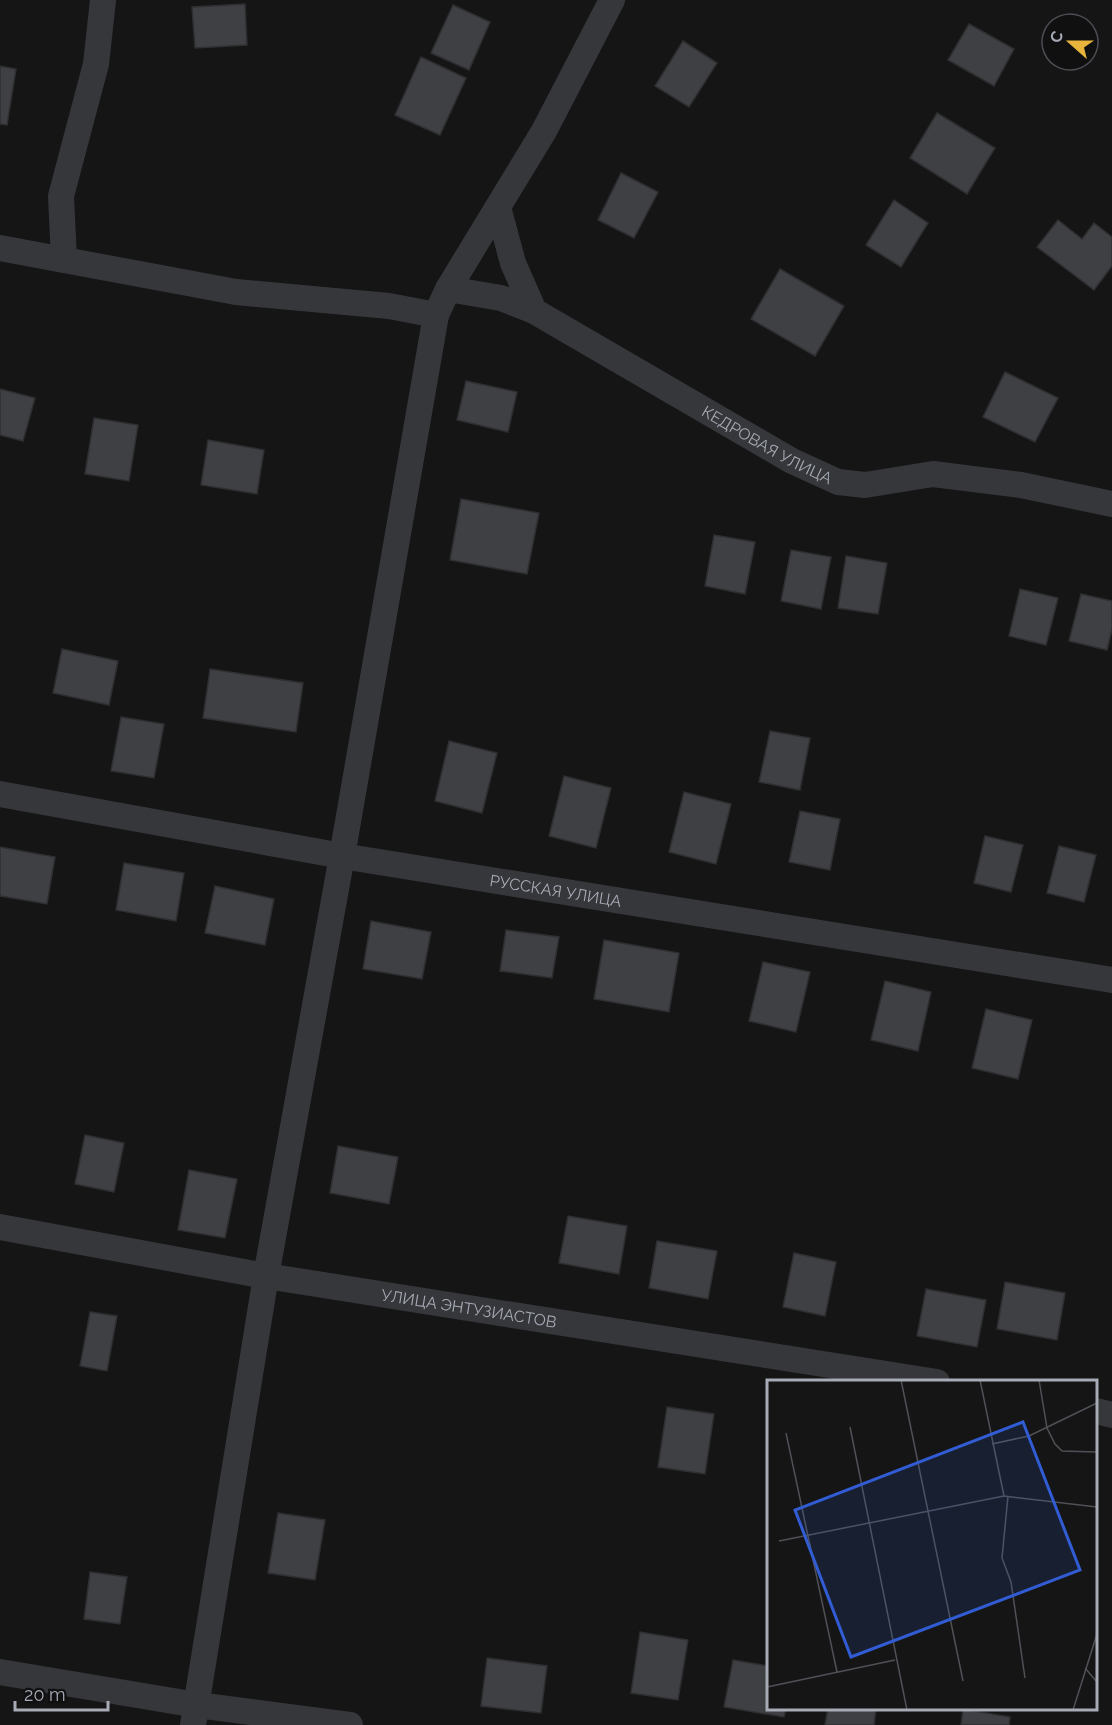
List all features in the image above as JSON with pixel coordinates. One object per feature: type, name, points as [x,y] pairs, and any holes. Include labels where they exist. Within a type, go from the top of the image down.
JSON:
[{"type":"street","points":[[64,260],[61,196],[96,64],[103,0]]},
{"type":"street","points":[[195,1715],[266,1276],[436,315],[448,289],[544,131],[612,0]]},
{"type":"street","points":[[498,207],[513,263],[534,311]]},
{"type":"street","points":[[0,248],[236,292],[389,306],[436,315]]},
{"type":"street","name":"КЕДРОВАЯ УЛИЦА","points":[[448,289],[501,298],[534,311],[792,461],[838,482],[865,485],[933,474],[1021,485],[1112,504]]},
{"type":"street","name":"РУССКАЯ УЛИЦА","points":[[0,794],[342,856],[1112,980]]},
{"type":"street","name":"УЛИЦА ЭНТУЗИАСТОВ","points":[[0,1227],[266,1276],[924,1380]]},
{"type":"street","points":[[1097,1411],[1112,1415]]},
{"type":"street","points":[[0,1672],[195,1715],[350,1725]]},
{"type":"building","points":[[245,4],[247,45],[195,48],[192,7]]},
{"type":"building","points":[[453,5],[490,22],[469,70],[431,53]]},
{"type":"building","points":[[969,24],[1014,49],[994,86],[948,60]]},
{"type":"building","points":[[683,41],[717,63],[689,107],[655,86]]},
{"type":"building","points":[[421,57],[466,78],[440,135],[395,115]]},
{"type":"building","points":[[0,66],[16,69],[7,125],[0,124]]},
{"type":"building","points":[[937,113],[995,148],[967,194],[910,158]]},
{"type":"building","points":[[621,173],[658,192],[634,238],[598,220]]},
{"type":"building","points":[[894,200],[928,223],[901,267],[866,245]]},
{"type":"building","points":[[1058,220],[1082,239],[1094,223],[1112,237],[1112,266],[1094,290],[1037,247]]},
{"type":"building","points":[[780,269],[844,306],[815,356],[751,319]]},
{"type":"building","points":[[1005,372],[1058,398],[1035,442],[983,417]]},
{"type":"building","points":[[466,381],[517,392],[508,432],[457,420]]},
{"type":"building","points":[[0,389],[35,398],[23,441],[0,435]]},
{"type":"building","points":[[94,418],[138,425],[129,481],[85,474]]},
{"type":"building","points":[[208,440],[264,450],[257,494],[201,485]]},
{"type":"building","points":[[461,499],[539,513],[527,574],[450,560]]},
{"type":"building","points":[[714,535],[755,542],[745,594],[705,586]]},
{"type":"building","points":[[791,550],[831,557],[821,609],[781,601]]},
{"type":"building","points":[[846,556],[887,563],[878,614],[838,608]]},
{"type":"building","points":[[1020,589],[1058,598],[1046,645],[1009,636]]},
{"type":"building","points":[[1081,594],[1112,601],[1112,629],[1107,650],[1069,641]]},
{"type":"building","points":[[62,649],[118,661],[109,705],[53,693]]},
{"type":"building","points":[[210,669],[303,683],[296,732],[203,718]]},
{"type":"building","points":[[121,717],[164,724],[154,778],[111,771]]},
{"type":"building","points":[[770,731],[810,738],[800,790],[759,782]]},
{"type":"building","points":[[449,741],[497,753],[482,813],[435,801]]},
{"type":"building","points":[[564,776],[611,788],[596,848],[549,836]]},
{"type":"building","points":[[684,792],[731,804],[716,864],[669,852]]},
{"type":"building","points":[[800,811],[840,819],[830,870],[789,862]]},
{"type":"building","points":[[985,836],[1023,845],[1011,892],[974,883]]},
{"type":"building","points":[[1059,846],[1096,855],[1084,902],[1047,893]]},
{"type":"building","points":[[0,847],[55,857],[47,904],[0,896]]},
{"type":"building","points":[[124,863],[184,873],[176,921],[116,910]]},
{"type":"building","points":[[215,886],[274,899],[265,945],[205,933]]},
{"type":"building","points":[[371,921],[431,932],[422,979],[363,969]]},
{"type":"building","points":[[506,930],[559,937],[552,978],[500,971]]},
{"type":"building","points":[[604,940],[679,953],[669,1012],[594,999]]},
{"type":"building","points":[[763,962],[810,972],[796,1032],[749,1021]]},
{"type":"building","points":[[885,981],[931,992],[918,1051],[871,1040]]},
{"type":"building","points":[[986,1009],[1032,1020],[1018,1079],[972,1068]]},
{"type":"building","points":[[85,1135],[124,1143],[114,1192],[75,1184]]},
{"type":"building","points":[[338,1146],[398,1157],[389,1204],[330,1193]]},
{"type":"building","points":[[189,1170],[237,1179],[225,1238],[178,1230]]},
{"type":"building","points":[[568,1216],[627,1226],[619,1274],[559,1263]]},
{"type":"building","points":[[657,1241],[717,1251],[708,1299],[649,1288]]},
{"type":"building","points":[[794,1253],[836,1262],[825,1316],[783,1307]]},
{"type":"building","points":[[1005,1282],[1065,1293],[1057,1340],[997,1329]]},
{"type":"building","points":[[926,1289],[986,1300],[977,1347],[917,1336]]},
{"type":"building","points":[[90,1312],[117,1316],[107,1371],[80,1366]]},
{"type":"building","points":[[667,1407],[714,1414],[705,1474],[658,1467]]},
{"type":"building","points":[[278,1513],[325,1520],[315,1580],[268,1573]]},
{"type":"building","points":[[90,1572],[127,1577],[120,1624],[84,1619]]},
{"type":"building","points":[[640,1632],[688,1640],[678,1700],[631,1693]]},
{"type":"building","points":[[487,1658],[547,1666],[541,1713],[481,1706]]},
{"type":"building","points":[[733,1660],[767,1666],[767,1710],[786,1710],[784,1717],[724,1707]]},
{"type":"building","points":[[828,1710],[876,1710],[874,1725],[825,1725]]},
{"type":"building","points":[[963,1710],[1010,1717],[1009,1725],[961,1725]]}]
